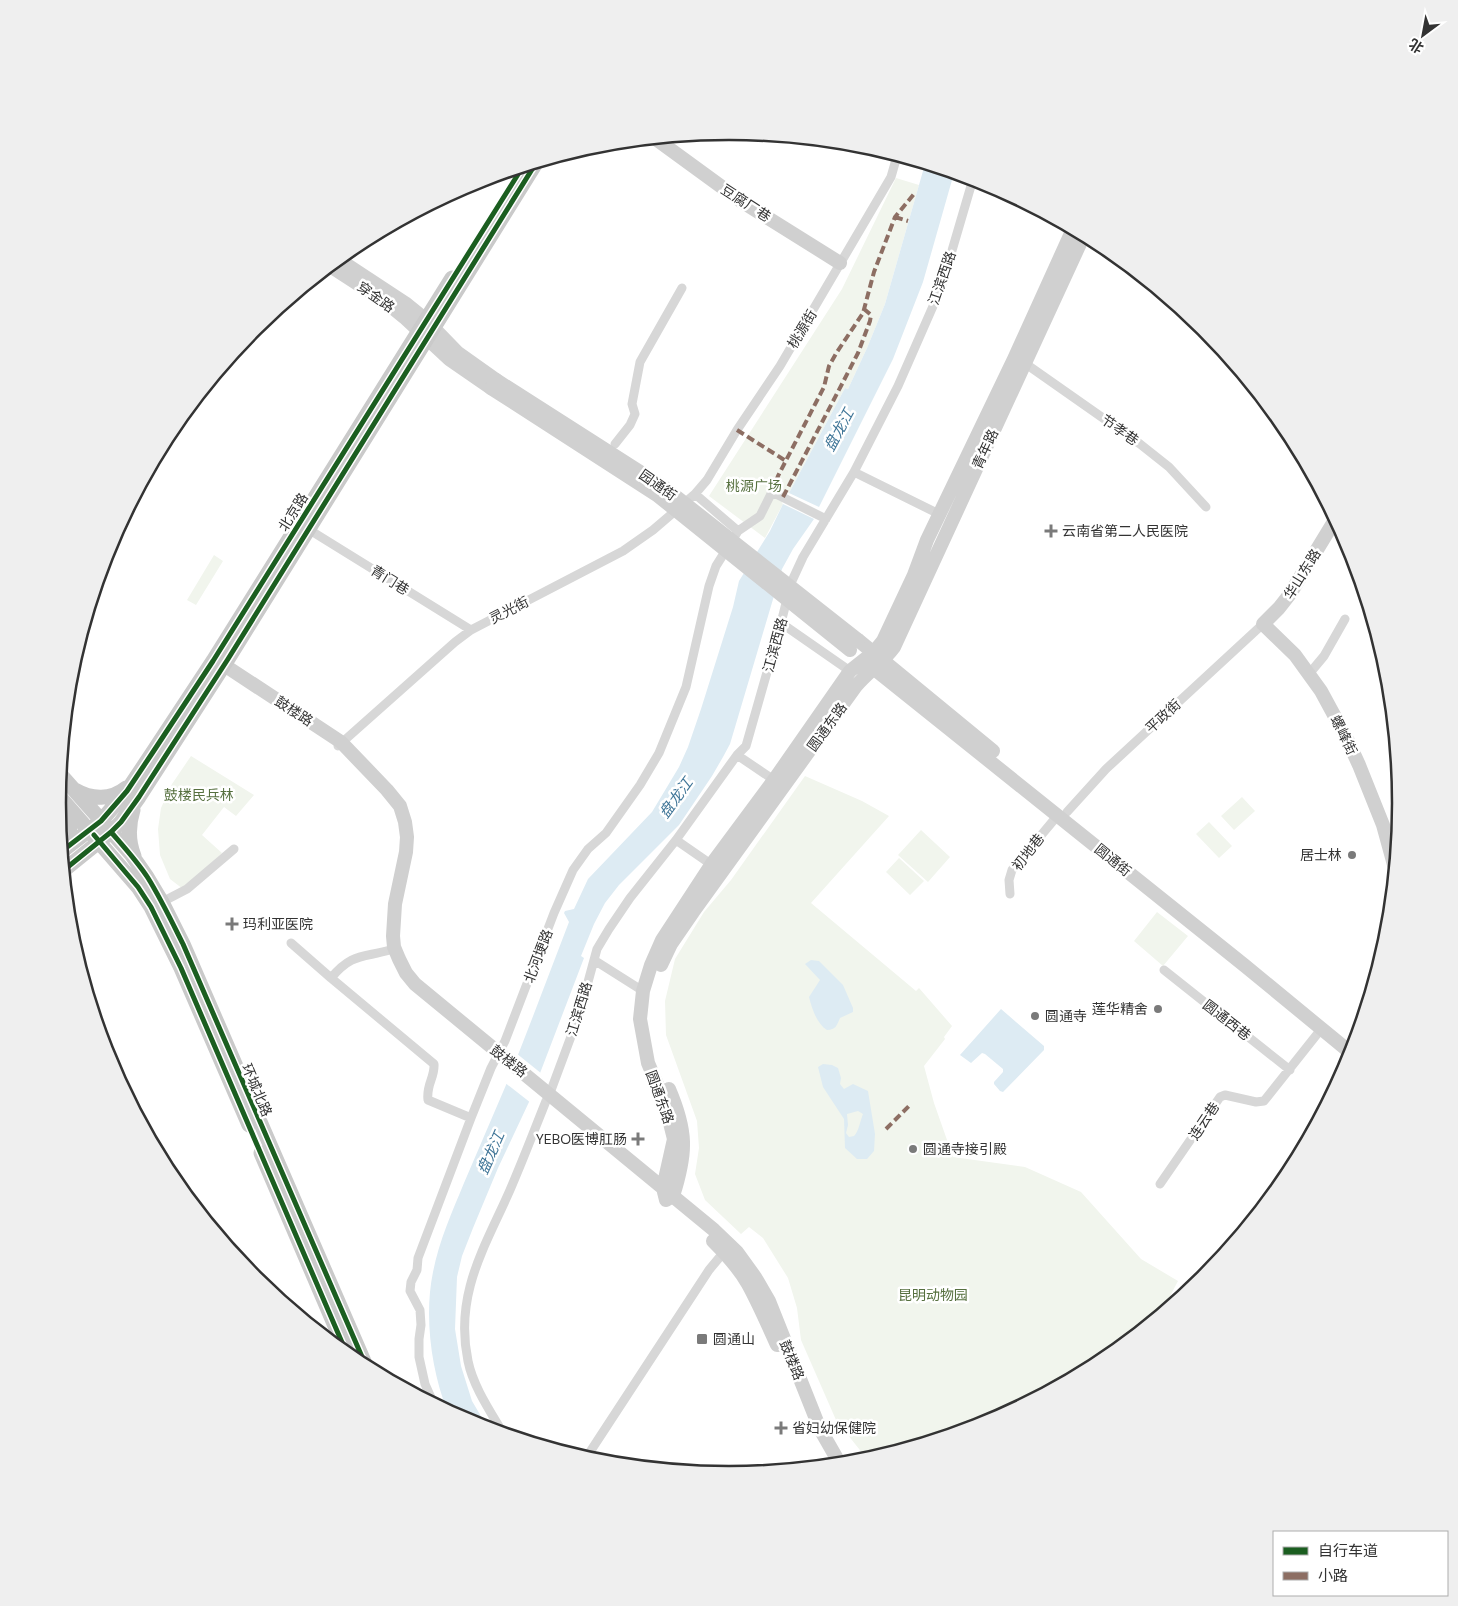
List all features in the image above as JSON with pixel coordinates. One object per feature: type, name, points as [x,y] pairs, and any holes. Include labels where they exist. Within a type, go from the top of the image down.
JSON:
[{"type":"main road","name":"豆腐厂巷","points":[[663,144],[741,201],[840,263]]},
{"type":"main road","name":"北京路","points":[[100,831],[218,653],[531,171]]},
{"type":"main road","name":"北京路","points":[[69,855],[100,831],[121,822],[139,797],[308,529],[518,174]]},
{"type":"main road","name":"青年路","points":[[874,661],[914,575],[927,540],[1070,235]]},
{"type":"main road","name":"青年路","points":[[874,661],[894,646],[1081,242]]},
{"type":"main road","name":"穿金路","points":[[345,264],[405,303],[426,330]]},
{"type":"main road","name":"穿金路","points":[[336,270],[426,330]]},
{"type":"main road","name":"园通街","points":[[426,330],[458,353],[494,384],[665,488],[874,661]]},
{"type":"main road","name":"华山东路","points":[[1263,624],[1285,601],[1331,528]]},
{"type":"main road","name":"螺峰街","points":[[1263,624],[1295,655],[1321,691],[1347,739],[1383,824],[1390,849]]},
{"type":"main road","name":"圆通东路","points":[[667,1195],[679,1177],[684,1145],[682,1123],[677,1107],[658,1065],[652,1043],[651,993],[658,971],[671,944],[717,868],[774,780],[850,671],[874,661]]},
{"type":"main road","name":"圆通东路","points":[[667,1195],[674,1139],[665,1102],[648,1063],[640,1019],[643,991],[651,966],[662,940],[864,677],[874,661]]},
{"type":"main road","name":"圆通街","points":[[874,661],[1324,1026],[1347,1041]]},
{"type":"main road","name":"鼓楼路","points":[[222,667],[340,744],[387,790],[400,806],[406,822],[407,837],[406,852],[395,904],[394,947],[406,973],[425,993],[501,1059]]},
{"type":"main road","name":"鼓楼路","points":[[340,744],[395,809],[400,823],[400,851],[389,903],[387,937],[390,950],[401,976],[411,987],[667,1195],[725,1239],[737,1252],[769,1301],[820,1429],[836,1457]]},
{"type":"main road","points":[[66,794],[104,797],[123,790],[133,782]]},
{"type":"main road","name":"环城北路","points":[[66,796],[100,831],[131,854],[162,902],[183,944],[361,1354]]},
{"type":"main road","points":[[139,797],[132,812],[129,834],[132,850],[140,866]]},
{"type":"main road","points":[[66,803],[70,824],[68,842]]},
{"type":"main road","name":"环城北路","points":[[100,831],[122,868],[138,887],[151,907],[180,968],[341,1340]]},
{"type":"main road","points":[[69,858],[100,858],[111,861],[122,868]]},
{"type":"main road","name":"圆通街","points":[[1324,1026],[1345,1047]]},
{"type":"main road","name":"鼓楼路","points":[[667,1195],[724,1252],[747,1282],[760,1307],[812,1432],[826,1458]]},
{"type":"street","name":"桃源街","points":[[695,494],[707,480],[737,430],[780,366],[891,177],[895,162]]},
{"type":"street","name":"江滨西路","points":[[498,1424],[486,1404],[468,1362],[464,1335],[464,1311],[476,1265],[510,1190],[548,1097],[579,1015],[594,960],[609,929],[737,755],[746,746],[781,623],[787,593],[822,517],[854,472],[898,386],[941,288],[971,186]]},
{"type":"street","points":[[615,444],[630,425],[635,414],[632,404],[640,362],[682,288]]},
{"type":"street","name":"节孝巷","points":[[1026,364],[1169,467],[1206,508]]},
{"type":"street","points":[[854,472],[940,515]]},
{"type":"street","points":[[695,494],[738,531],[760,516],[772,492],[822,517]]},
{"type":"street","name":"灵光街","points":[[340,744],[471,630],[623,551],[653,530],[695,494]]},
{"type":"street","name":"青门巷","points":[[308,529],[471,630]]},
{"type":"street","name":"北河埂路","points":[[429,1393],[419,1357],[420,1310],[410,1291],[410,1282],[417,1270],[418,1258],[471,1118],[501,1059],[573,870],[588,849],[606,833],[640,785],[659,753],[686,688],[709,586],[716,566],[738,531]]},
{"type":"street","points":[[1309,674],[1324,656],[1344,620]]},
{"type":"street","points":[[781,623],[850,671]]},
{"type":"street","name":"平政街","points":[[1062,814],[1106,769],[1263,624]]},
{"type":"street","points":[[737,755],[774,780]]},
{"type":"street","name":"初地巷","points":[[1010,894],[1009,880],[1012,870],[1062,814]]},
{"type":"street","points":[[676,840],[717,868]]},
{"type":"street","points":[[162,902],[187,890],[234,849]]},
{"type":"street","points":[[291,943],[434,1064],[435,1071],[427,1089],[428,1100],[471,1118]]},
{"type":"street","points":[[331,978],[347,961],[359,956],[373,955],[390,950]]},
{"type":"street","points":[[594,960],[643,991]]},
{"type":"street","name":"圆通西巷","points":[[1164,970],[1290,1070]]},
{"type":"street","name":"连云巷","points":[[1160,1184],[1220,1097],[1225,1095],[1256,1102],[1264,1101],[1324,1026]]},
{"type":"street","points":[[591,1451],[709,1270],[724,1252]]},
{"type":"green space","name":"桃源广场","points":[[896,178],[919,185],[885,304],[848,389],[845,388],[789,493],[787,492],[783,504],[765,538],[709,496],[842,289]]},
{"type":"green space","points":[[214,555],[223,561],[196,605],[187,600]]},
{"type":"green space","name":"鼓楼民兵林","points":[[191,756],[254,795],[236,816],[224,807],[202,835],[222,853],[183,889],[170,879],[160,855],[158,829],[161,808],[172,784]]},
{"type":"green space","name":"昆明动物园","points":[[805,776],[862,801],[889,816],[811,903],[916,991],[919,988],[952,1026],[944,1037],[945,1039],[924,1066],[934,1103],[953,1157],[1025,1167],[1081,1192],[1141,1259],[1178,1281],[1169,1298],[1132,1329],[1097,1354],[1060,1377],[1022,1397],[942,1431],[862,1452],[836,1420],[801,1340],[797,1308],[788,1278],[763,1238],[749,1227],[741,1234],[705,1200],[695,1174],[699,1148],[697,1121],[666,1035],[665,1001],[675,959],[704,912],[731,880]]},
{"type":"green space","points":[[1242,797],[1255,811],[1234,830],[1221,816]]},
{"type":"green space","points":[[1209,822],[1232,846],[1219,858],[1196,834]]},
{"type":"green space","points":[[921,830],[950,857],[928,882],[898,855]]},
{"type":"green space","points":[[899,858],[924,881],[910,895],[886,872]]},
{"type":"green space","points":[[1157,912],[1188,936],[1163,966],[1134,941]]},
{"type":"water","name":"盘龙江","points":[[923,170],[952,179],[923,282],[893,359],[819,507],[789,493],[845,388],[848,389],[885,304]]},
{"type":"water","name":"盘龙江","points":[[783,504],[814,519],[793,549],[782,569],[730,744],[712,776],[679,825],[619,885],[605,903],[594,924],[581,956],[584,958],[529,1102],[498,1168],[462,1256],[457,1277],[455,1329],[461,1366],[472,1401],[482,1418],[443,1400],[433,1360],[429,1324],[430,1289],[442,1238],[506,1085],[569,922],[564,913],[574,909],[588,879],[652,812],[679,767],[701,709],[733,607],[739,581],[770,531]]},
{"type":"water","points":[[811,960],[819,961],[843,985],[853,1008],[853,1012],[840,1018],[836,1027],[832,1029],[827,1030],[820,1024],[815,1016],[809,997],[820,980],[805,964]]},
{"type":"water","points":[[1001,1009],[1044,1046],[1044,1050],[1003,1092],[1000,1091],[994,1082],[1003,1072],[1003,1069],[982,1053],[971,1063],[960,1055]]},
{"type":"water","points":[[823,1064],[838,1068],[841,1078],[840,1084],[844,1089],[853,1084],[868,1091],[875,1134],[874,1151],[867,1159],[857,1159],[845,1148],[844,1119],[823,1087],[818,1067]],"holes":[[[858,1111],[863,1114],[856,1134],[849,1137],[846,1133],[848,1125],[847,1114]]]},
{"type":"pier","points":[[516,1053],[542,1074],[531,1103],[504,1082]]},
{"type":"marked path","points":[[772,492],[778,476],[824,387],[829,366],[863,313],[874,272],[895,217],[914,194]]},
{"type":"marked path","points":[[895,217],[908,221]]},
{"type":"marked path","points":[[783,497],[858,353],[871,315],[864,309]]},
{"type":"marked path","points":[[737,430],[786,461]]},
{"type":"marked path","points":[[886,1129],[909,1106]]},
{"type":"cycle path","points":[[70,865],[111,832],[121,822],[139,797],[228,659],[531,171]]},
{"type":"cycle path","points":[[68,846],[101,821],[127,791],[213,661],[518,174]]},
{"type":"cycle path","points":[[111,832],[148,878],[183,944],[361,1354]]},
{"type":"cycle path","points":[[94,835],[138,887],[151,907],[181,968],[341,1340]]},
{"type":"place","name":"云南省第二人民医院","points":[[1051,531]]},
{"type":"place","name":"居士林","points":[[1352,855]]},
{"type":"place","name":"玛利亚医院","points":[[232,924]]},
{"type":"place","name":"莲华精舍","points":[[1158,1009]]},
{"type":"place","name":"圆通寺","points":[[1035,1016]]},
{"type":"place","name":"YEBO医博肛肠","points":[[638,1139]]},
{"type":"place","name":"圆通寺接引殿","points":[[913,1149]]},
{"type":"place","name":"圆通山","points":[[702,1339]]},
{"type":"place","name":"省妇幼保健院","points":[[781,1428]]}]
